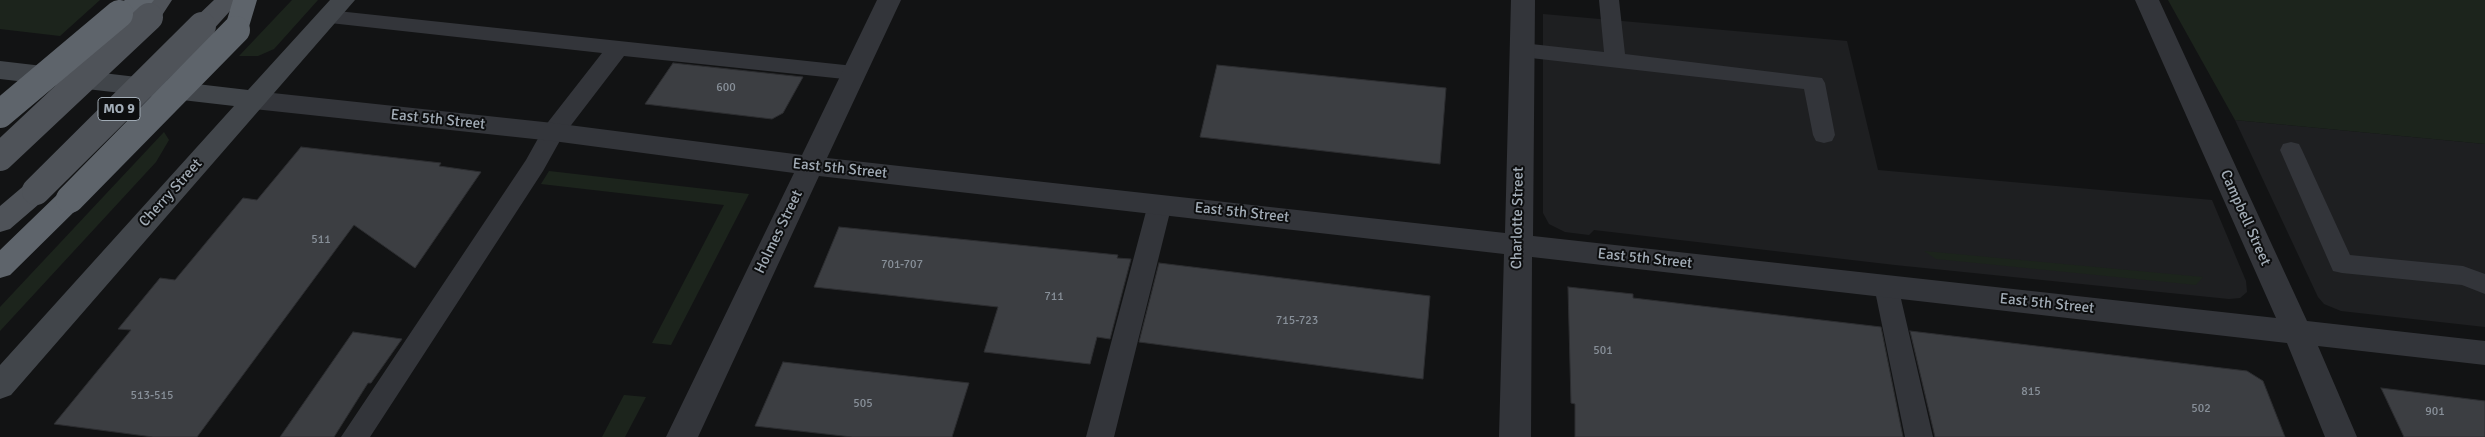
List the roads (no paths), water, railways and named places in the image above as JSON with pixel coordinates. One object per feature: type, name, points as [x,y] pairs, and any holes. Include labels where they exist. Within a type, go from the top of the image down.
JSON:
[{"type":"highway","points":[[0,267],[70,200],[236,30],[245,0]]},
{"type":"highway","points":[[0,114],[119,14],[150,6]]},
{"type":"main road","name":"MO 9","points":[[0,222],[36,191],[228,0]]},
{"type":"main road","points":[[0,157],[150,6]]},
{"type":"street","name":"Holmes Street","points":[[682,437],[889,0]]},
{"type":"street","name":"Charlotte Street","points":[[1515,437],[1517,244],[1523,0]]},
{"type":"street","name":"Campbell Street","points":[[2147,0],[2297,332],[2341,437]]},
{"type":"street","name":"Cherry Street","points":[[0,386],[336,9]]},
{"type":"street","name":"East 5th Street","points":[[0,70],[254,100],[553,132],[812,166],[2485,353]]},
{"type":"lane","points":[[1609,0],[1614,60]]},
{"type":"lane","points":[[336,9],[618,48],[854,73]]},
{"type":"lane","points":[[355,437],[535,165],[553,132],[618,48]]},
{"type":"lane","points":[[1522,50],[1814,83],[1824,135]]},
{"type":"lane","points":[[2291,150],[2342,264],[2463,276],[2485,284]]},
{"type":"lane","points":[[1100,437],[1160,204]]},
{"type":"lane","points":[[1886,286],[1918,437]]}]
